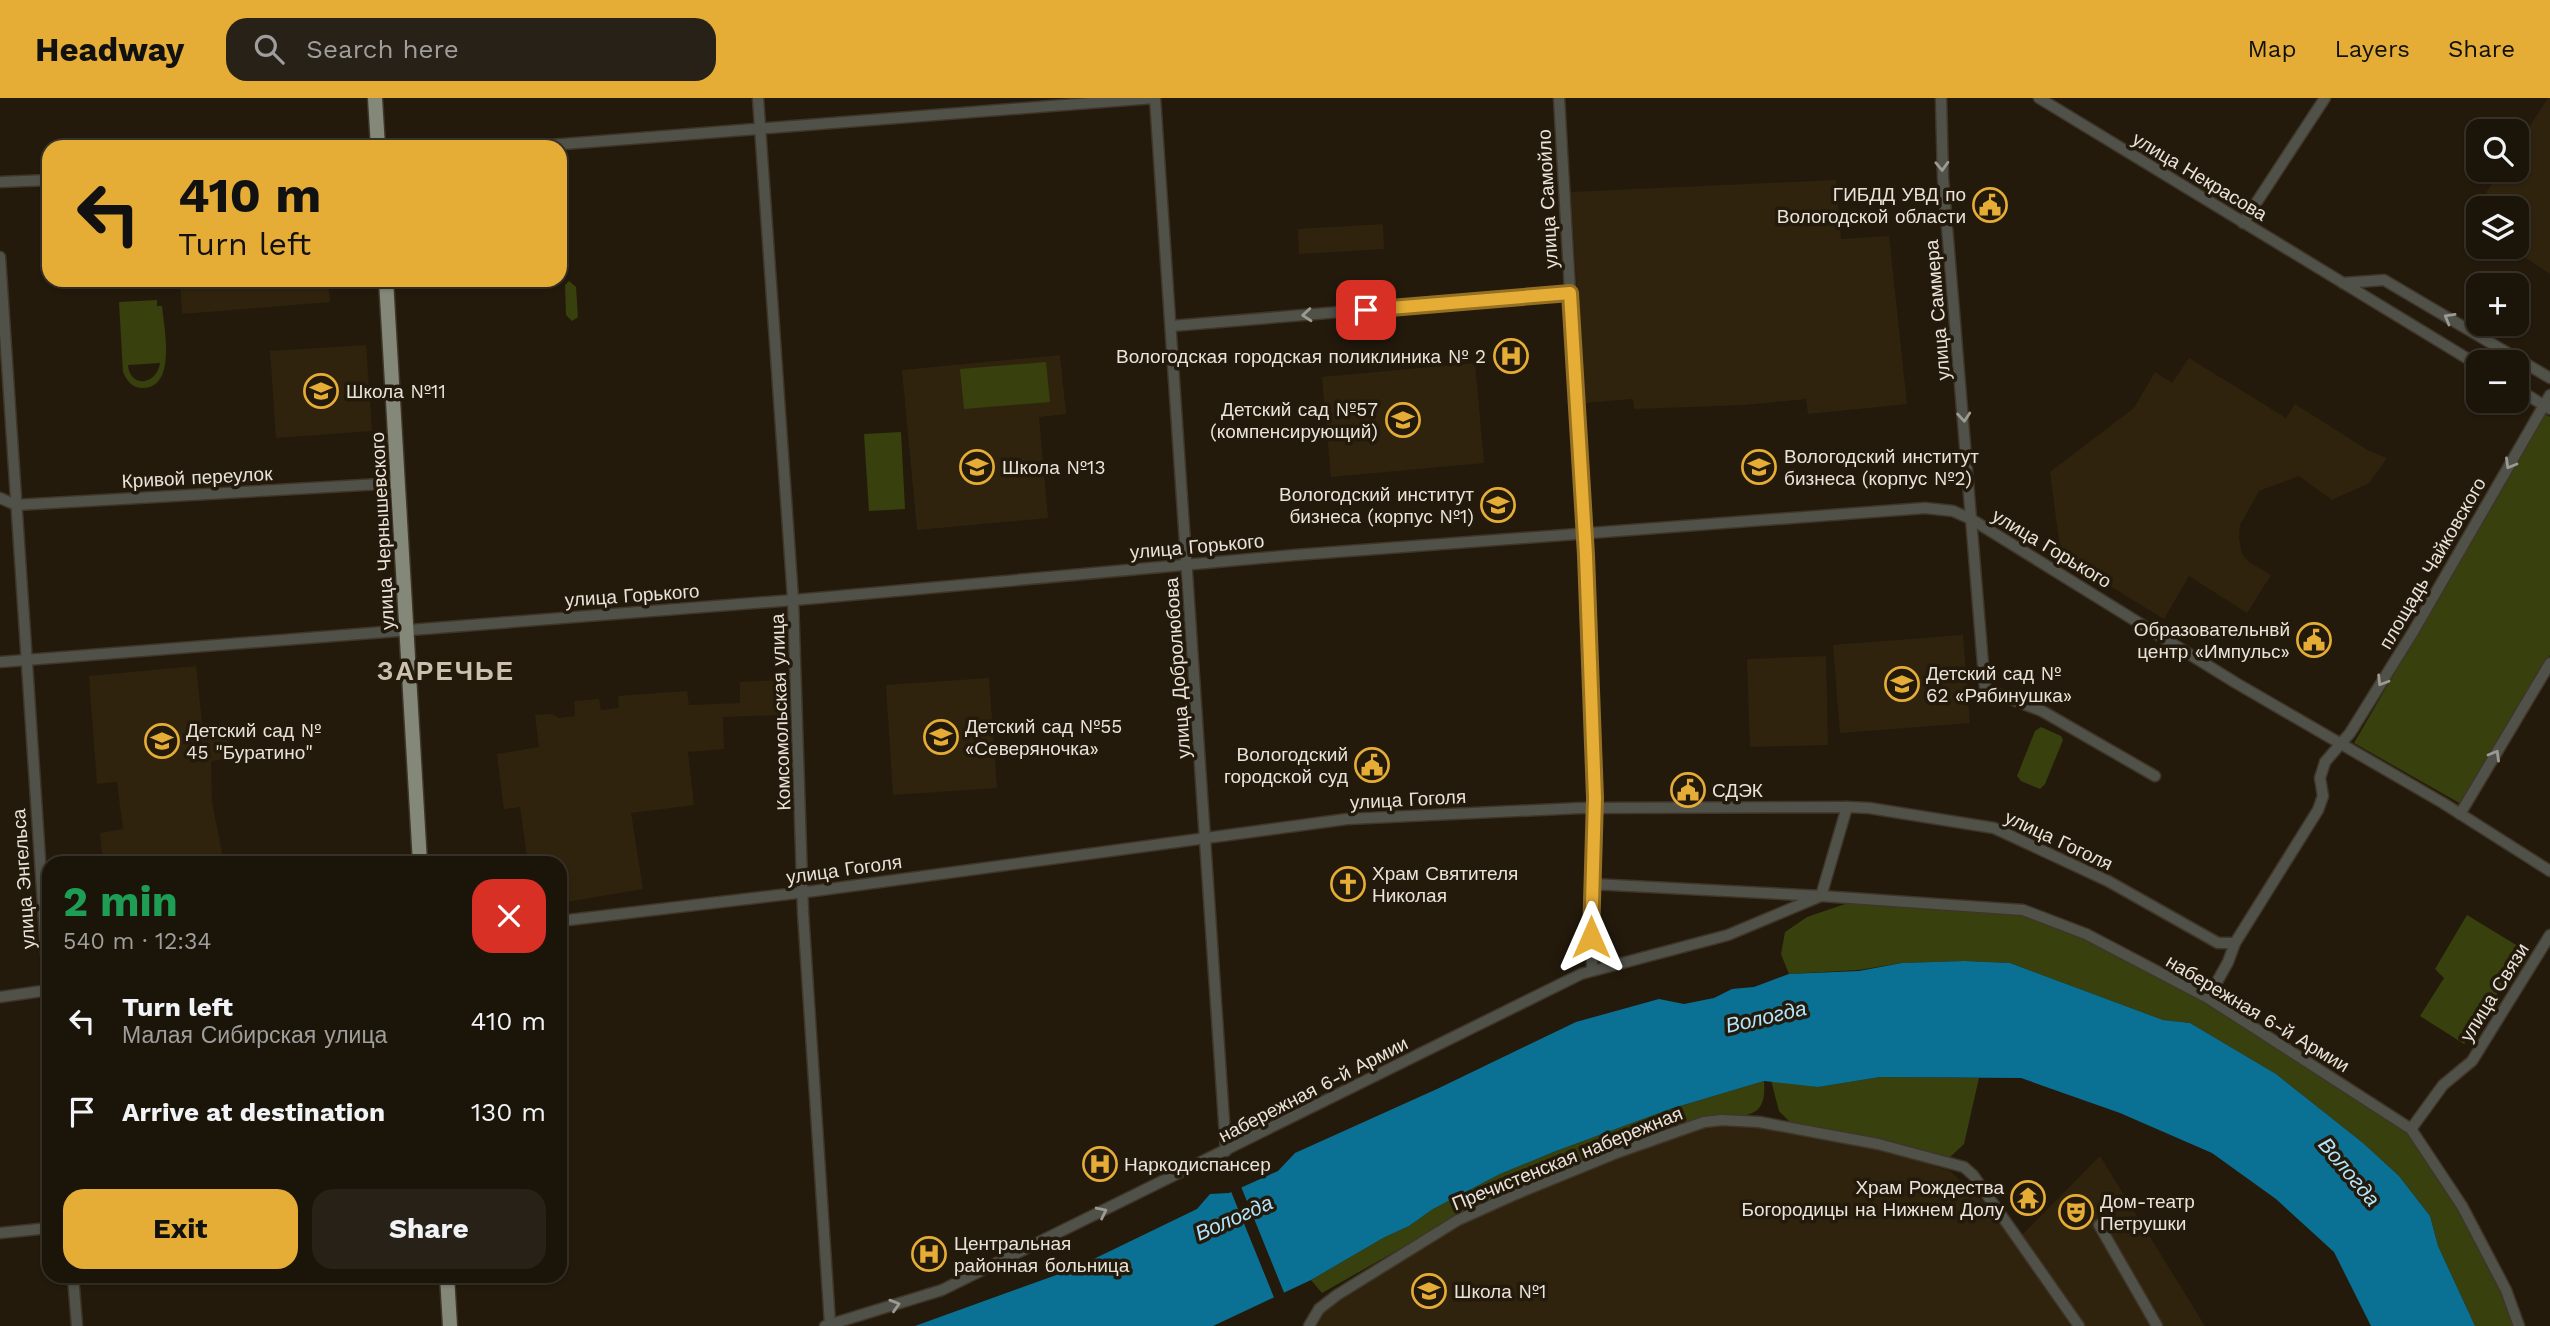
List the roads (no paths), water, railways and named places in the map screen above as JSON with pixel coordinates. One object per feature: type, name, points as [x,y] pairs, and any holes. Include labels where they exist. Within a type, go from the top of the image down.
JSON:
[{"type":"main road","points":[[375,98],[378,140]]},
{"type":"main road","name":"улица Чернышевского","points":[[386,287],[420,856]]},
{"type":"main road","points":[[447,1283],[450,1326]]},
{"type":"street","name":"Комсомольская улица","points":[[758,98],[793,599],[803,892],[827,1325]]},
{"type":"street","points":[[567,144],[1155,98]]},
{"type":"street","name":"улица Добролюбова","points":[[1155,98],[1226,1151]]},
{"type":"street","name":"улица Самойло","points":[[1559,98],[1585,534],[1595,808],[1592,970]]},
{"type":"street","name":"улица Саммера","points":[[1941,98],[1943,178],[1985,689],[2042,710],[2155,776]]},
{"type":"street","name":"улица Некрасова","points":[[2039,98],[2466,358]]},
{"type":"street","points":[[2243,223],[2325,98]]},
{"type":"street","points":[[0,182],[42,180]]},
{"type":"street","name":"улица Энгельса","points":[[0,257],[42,891]]},
{"type":"street","points":[[2343,283],[2384,280],[2550,377]]},
{"type":"street","points":[[1171,326],[1570,293]]},
{"type":"street","points":[[2529,394],[2548,403]]},
{"type":"street","name":"площадь Чайковского","points":[[2235,943],[2318,810],[2323,796],[2320,778],[2325,762],[2350,733],[2413,632],[2548,403]]},
{"type":"street","name":"Кривой переулок","points":[[0,498],[16,505],[398,483]]},
{"type":"street","name":"улица Горького","points":[[0,662],[793,599],[1188,564],[1925,508],[1953,511],[1971,519],[2236,684],[2460,814],[2550,871]]},
{"type":"street","points":[[2460,814],[2550,663]]},
{"type":"street","points":[[1821,895],[1847,807]]},
{"type":"street","name":"улица Гоголя","points":[[567,920],[803,892],[1347,819],[1595,808],[1847,807],[1869,808],[1994,828],[2108,881],[2218,943],[2235,943]]},
{"type":"street","name":"набережная 6-й Армии","points":[[1592,884],[1821,895],[2023,910],[2086,934],[2208,998],[2411,1129],[2462,1206],[2505,1290],[2519,1326]]},
{"type":"street","name":"набережная 6-й Армии","points":[[827,1325],[942,1290],[1592,970],[1728,935],[1821,895]]},
{"type":"street","name":"улица Связи","points":[[2411,1129],[2442,1085],[2472,1061],[2550,935]]},
{"type":"street","points":[[2208,998],[2235,943]]},
{"type":"street","points":[[0,997],[42,993]]},
{"type":"street","name":"Пречистенская набережная","points":[[1309,1326],[1319,1309],[1337,1295],[1458,1220],[1516,1194],[1688,1126],[1722,1120],[1759,1122],[1878,1144],[1964,1167],[1973,1175],[2079,1326]]},
{"type":"street","points":[[2099,1225],[2157,1326]]},
{"type":"street","points":[[0,1233],[42,1229]]},
{"type":"street","points":[[74,1283],[77,1326]]},
{"type":"water","name":"Вологда","points":[[1902,963],[2010,963],[2163,1020],[2190,1023],[2276,1074],[2363,1143],[2399,1176],[2430,1216],[2438,1246],[2475,1326],[2371,1326],[2334,1252],[2276,1199],[2212,1153],[2120,1113],[2021,1078],[1880,1077],[1818,1087],[1764,1081],[1670,1109],[1556,1151],[1500,1174],[1433,1209],[1409,1226],[1311,1280],[1213,1326],[915,1326],[1073,1269],[1197,1209],[1210,1194],[1229,1193],[1278,1171],[1295,1153],[1576,1022],[1659,999],[1684,1004],[1714,998],[1732,989],[1754,987],[1789,974],[1859,971]]},
{"type":"place","name":"ГИБДД УВД по Вологодской области","points":[[1990,205]]},
{"type":"place","name":"Вологодская городская поликлиника № 2","points":[[1511,356]]},
{"type":"place","name":"Школа №11","points":[[321,391]]},
{"type":"place","name":"Детский сад №57 (компенсирующий)","points":[[1403,420]]},
{"type":"place","name":"Школа №13","points":[[977,467]]},
{"type":"place","name":"Вологодский институт бизнеса (корпус №2)","points":[[1759,467]]},
{"type":"place","name":"Вологодский институт бизнеса (корпус №1)","points":[[1498,505]]},
{"type":"place","name":"Образовательнвй центр «Импульс»","points":[[2314,640]]},
{"type":"place","name":"Детский сад № 62 «Рябинушка»","points":[[1902,684]]},
{"type":"place","name":"Детский сад №55 «Северяночка»","points":[[941,737]]},
{"type":"place","name":"Детский сад № 45 \"Буратино\"","points":[[162,741]]},
{"type":"place","name":"Вологодский городской суд","points":[[1372,765]]},
{"type":"place","name":"СДЭК","points":[[1688,790]]},
{"type":"place","name":"Храм Святителя Николая","points":[[1348,884]]},
{"type":"place","name":"Наркодиспансер","points":[[1100,1164]]},
{"type":"place","name":"Храм Рождества Богородицы на Нижнем Долу","points":[[2028,1198]]},
{"type":"place","name":"Дом-театр Петрушки","points":[[2076,1212]]},
{"type":"place","name":"Центральная районная больница","points":[[929,1254]]},
{"type":"place","name":"Школа №1","points":[[1429,1291]]},
{"type":"district","name":"ЗАРЕЧЬЕ","points":[[446,671]]}]
